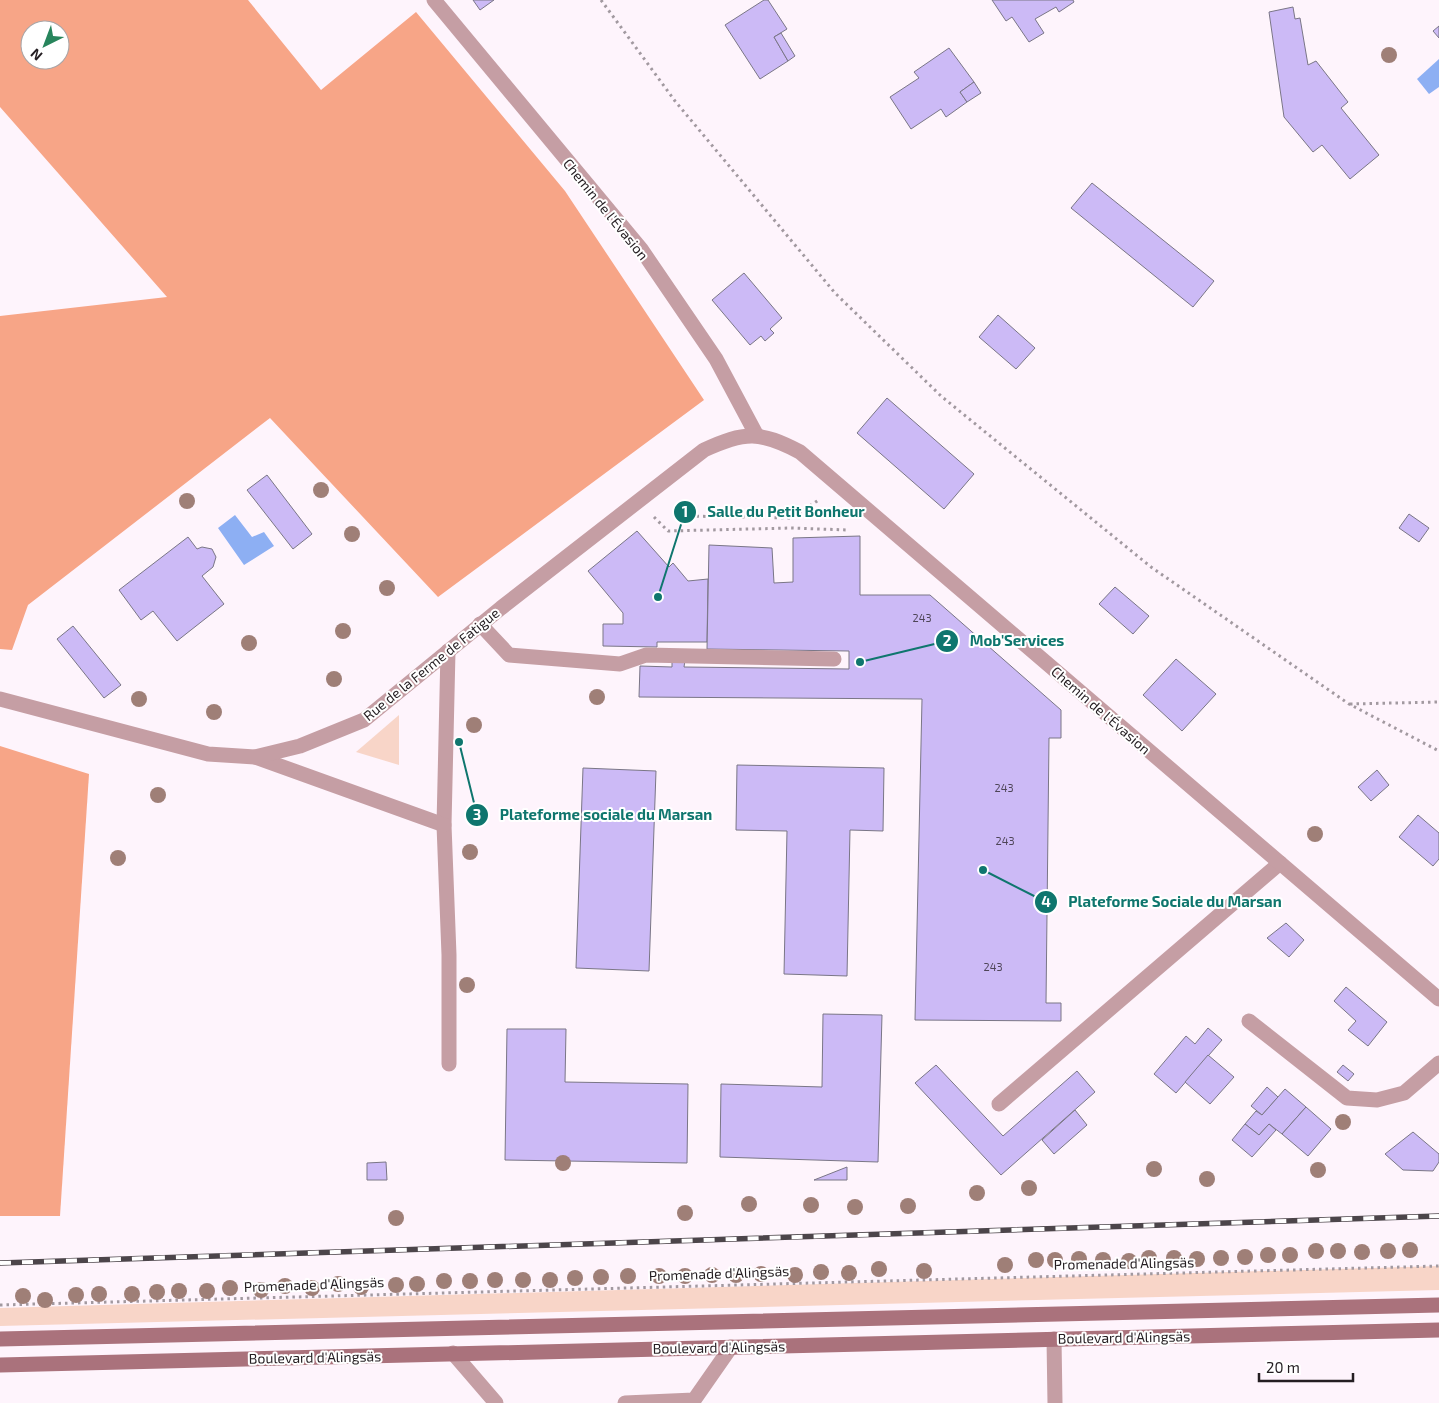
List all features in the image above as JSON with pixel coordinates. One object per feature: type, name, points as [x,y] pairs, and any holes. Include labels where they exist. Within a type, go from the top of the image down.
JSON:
[{"type":"main road","name":"Boulevard d'Alingsäs","points":[[0,1339],[1439,1305]]},
{"type":"main road","name":"Boulevard d'Alingsäs","points":[[0,1365],[1439,1330]]},
{"type":"street","name":"Chemin de l'Évasion","points":[[434,0],[640,249],[716,359],[756,434]]},
{"type":"street","name":"Chemin de l'Évasion","points":[[729,438],[756,434],[780,441],[800,452],[1439,999]]},
{"type":"street","name":"Rue de la Ferme de Fatigue","points":[[0,699],[208,754],[255,758],[300,746],[364,720],[480,624],[704,450],[729,438]]},
{"type":"street","points":[[480,624],[509,655],[620,664],[646,655],[834,659]]},
{"type":"street","points":[[448,651],[444,825],[449,955],[449,1064]]},
{"type":"street","points":[[255,758],[444,825]]},
{"type":"street","points":[[999,1104],[1280,863]]},
{"type":"street","points":[[1249,1021],[1347,1098],[1377,1100],[1404,1093],[1439,1063]]},
{"type":"street","points":[[1054,1339],[1055,1403]]},
{"type":"street","points":[[625,1403],[695,1402],[731,1347]]},
{"type":"street","points":[[453,1354],[496,1403]]},
{"type":"path","points":[[601,0],[675,101],[835,293],[941,396],[1151,567],[1349,704],[1439,751]]},
{"type":"path","points":[[685,524],[685,516],[792,518],[824,495]]},
{"type":"path","points":[[662,525],[668,531],[791,528],[848,530]]},
{"type":"path","points":[[1349,704],[1439,702]]},
{"type":"path","name":"Promenade d'Alingsäs","points":[[0,1305],[1439,1266]]},
{"type":"shaded area","points":[[0,0],[248,0],[321,90],[416,12],[565,191],[704,400],[438,597],[270,418],[28,605],[12,650],[0,649],[0,316],[167,297],[0,107]]},
{"type":"shaded area","points":[[399,715],[399,765],[356,752]]},
{"type":"shaded area","points":[[0,746],[89,774],[60,1216],[0,1216]]},
{"type":"shaded area","points":[[1439,1266],[1439,1290],[0,1326],[0,1308]]},
{"type":"water","points":[[1439,59],[1439,87],[1429,94],[1417,79]]},
{"type":"water","points":[[235,515],[252,537],[264,532],[274,546],[244,565],[218,528]]},
{"type":"building","points":[[473,0],[494,0],[480,10]]},
{"type":"building","points":[[764,0],[768,0],[787,29],[774,37],[788,61],[760,79],[725,25]]},
{"type":"building","points":[[992,0],[1073,0],[1074,2],[1059,12],[1056,7],[1035,19],[1044,33],[1029,42],[1012,17],[1006,21]]},
{"type":"building","points":[[1293,7],[1295,19],[1300,18],[1308,65],[1316,61],[1348,102],[1341,108],[1379,155],[1350,179],[1322,145],[1313,152],[1284,117],[1269,12]]},
{"type":"building","points":[[1439,26],[1439,38],[1433,31]]},
{"type":"building","points":[[781,33],[795,56],[788,61],[774,37]]},
{"type":"building","points":[[949,48],[974,82],[960,92],[967,102],[946,117],[941,109],[911,129],[890,97],[919,78],[914,72]]},
{"type":"building","points":[[974,82],[981,93],[967,102],[960,92]]},
{"type":"building","points":[[1092,183],[1214,281],[1193,307],[1071,208]]},
{"type":"building","points":[[744,273],[782,318],[770,329],[774,333],[765,341],[761,336],[750,345],[712,300]]},
{"type":"building","points":[[998,315],[1035,348],[1016,369],[979,337]]},
{"type":"building","points":[[887,398],[974,474],[944,509],[857,433]]},
{"type":"building","points":[[267,475],[312,534],[293,549],[247,490]]},
{"type":"building","points":[[1409,514],[1429,528],[1419,542],[1399,528]]},
{"type":"building","points":[[637,531],[669,567],[673,563],[688,581],[708,579],[707,642],[657,642],[657,647],[603,646],[603,624],[623,624],[623,613],[588,571]]},
{"type":"building","points":[[860,536],[860,595],[930,595],[1061,710],[1061,738],[1049,738],[1046,1003],[1061,1003],[1061,1021],[915,1020],[922,699],[639,697],[640,666],[672,667],[672,660],[685,660],[684,667],[849,669],[849,651],[707,649],[709,545],[772,548],[774,583],[793,582],[793,538]]},
{"type":"building","points":[[188,537],[197,549],[202,547],[212,549],[216,557],[213,567],[202,576],[224,604],[177,641],[153,611],[141,620],[119,590]]},
{"type":"building","points":[[1115,587],[1149,616],[1133,634],[1099,604]]},
{"type":"building","points":[[73,626],[121,685],[104,698],[57,639]]},
{"type":"building","points":[[1176,659],[1216,694],[1182,731],[1143,695]]},
{"type":"building","points":[[737,765],[884,768],[883,831],[850,830],[847,976],[784,974],[787,831],[736,830]]},
{"type":"building","points":[[583,768],[656,771],[649,971],[576,968]]},
{"type":"building","points":[[1377,770],[1389,785],[1371,801],[1358,787]]},
{"type":"building","points":[[1418,815],[1439,833],[1439,859],[1433,866],[1399,837]]},
{"type":"building","points":[[1286,923],[1304,940],[1289,957],[1267,938]]},
{"type":"building","points":[[1346,987],[1387,1022],[1368,1046],[1348,1030],[1356,1021],[1334,1001]]},
{"type":"building","points":[[823,1014],[882,1015],[878,1162],[720,1157],[721,1084],[822,1087]]},
{"type":"building","points":[[1208,1028],[1222,1040],[1176,1093],[1154,1074],[1186,1036],[1195,1044]]},
{"type":"building","points":[[507,1029],[566,1029],[565,1082],[688,1084],[687,1163],[505,1160]]},
{"type":"building","points":[[1208,1055],[1234,1077],[1210,1104],[1185,1082]]},
{"type":"building","points":[[936,1065],[1003,1136],[1077,1071],[1095,1092],[1001,1175],[915,1083]]},
{"type":"building","points":[[1343,1065],[1354,1074],[1348,1081],[1337,1072]]},
{"type":"building","points":[[1267,1087],[1278,1097],[1262,1115],[1251,1106]]},
{"type":"building","points":[[1285,1089],[1306,1107],[1282,1134],[1269,1124],[1259,1135],[1245,1124],[1256,1111],[1262,1115]]},
{"type":"building","points":[[1306,1107],[1331,1129],[1308,1156],[1282,1134]]},
{"type":"building","points":[[1075,1110],[1087,1125],[1054,1154],[1042,1140]]},
{"type":"building","points":[[1245,1124],[1259,1135],[1269,1124],[1276,1130],[1252,1157],[1232,1140]]},
{"type":"building","points":[[1413,1132],[1439,1154],[1439,1162],[1433,1171],[1403,1170],[1385,1154]]},
{"type":"building","points":[[386,1162],[387,1180],[367,1180],[367,1163]]},
{"type":"building","points":[[847,1167],[847,1180],[814,1180]]},
{"type":"railway","points":[[0,1263],[1439,1216]]},
{"type":"place","name":"Salle du Petit Bonheur","points":[[658,597]]},
{"type":"place","name":"Mob'Services","points":[[860,662]]},
{"type":"place","name":"Plateforme sociale du Marsan","points":[[459,742]]},
{"type":"place","name":"Plateforme Sociale du Marsan","points":[[983,870]]}]
